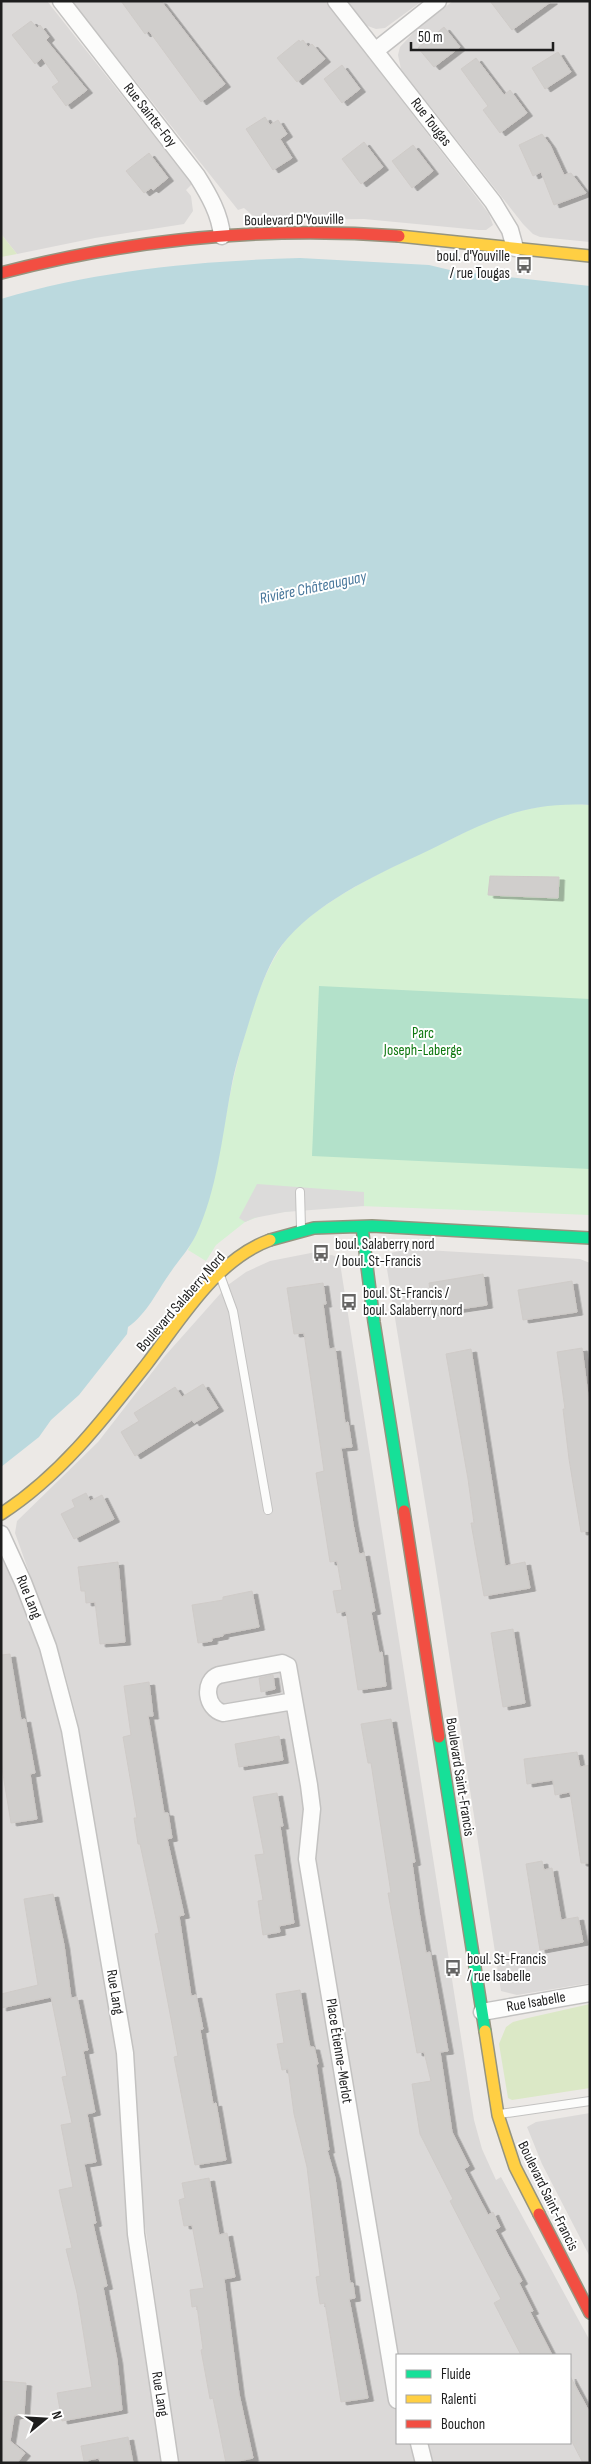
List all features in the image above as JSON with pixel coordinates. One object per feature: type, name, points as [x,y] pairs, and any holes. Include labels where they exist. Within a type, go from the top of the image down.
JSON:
[{"type":"street","name":"Rue Sainte-Foy","points":[[61,1],[197,176],[215,208],[221,224],[222,236]]},
{"type":"street","name":"Rue Tougas","points":[[336,1],[493,202],[510,230],[515,248]]},
{"type":"street","points":[[376,51],[438,1]]},
{"type":"street","name":"Boulevard D'Youville","points":[[1,273],[103,251],[222,236],[360,234],[590,256]]},
{"type":"street","name":"Boulevard Salaberry Nord","points":[[1,1514],[31,1492],[66,1458],[108,1411],[198,1300],[220,1276],[250,1250],[276,1237],[301,1231],[362,1227],[590,1238]]},
{"type":"street","name":"Boulevard Saint-Francis","points":[[362,1227],[373,1314],[498,2115],[515,2166],[590,2313]]},
{"type":"street","name":"Rue Lang","points":[[1,1534],[23,1582],[48,1647],[64,1701],[73,1747],[125,2053],[136,2234],[170,2463]]},
{"type":"street","name":"Place Étienne-Merlot","points":[[294,1701],[223,1713],[216,1711],[211,1704],[208,1687],[212,1678],[219,1675],[285,1663],[288,1666],[312,1799],[307,1859],[396,2394]]},
{"type":"street","name":"Rue Isabelle","points":[[482,2012],[590,1993]]},
{"type":"street","points":[[419,2444],[424,2463]]},
{"type":"lane","points":[[300,1192],[301,1231]]},
{"type":"lane","points":[[220,1276],[233,1312],[268,1510]]},
{"type":"lane","points":[[498,2115],[590,2101]]},
{"type":"shaded area","points":[[1,1],[47,1],[192,184],[186,190],[191,196],[193,211],[184,224],[95,238],[17,254],[1,234]]},
{"type":"shaded area","points":[[72,1],[325,1],[489,214],[493,225],[486,230],[479,230],[364,219],[269,220],[253,216],[244,208],[238,210]]},
{"type":"shaded area","points":[[347,1],[422,1],[385,28],[376,29],[365,25]]},
{"type":"shaded area","points":[[453,1],[590,1],[590,242],[540,237],[533,234],[523,224],[401,69],[398,55],[400,47],[415,31]]},
{"type":"shaded area","points":[[257,1184],[364,1192],[364,1206],[285,1212],[254,1218],[245,1222],[239,1218]]},
{"type":"shaded area","points":[[409,1249],[580,1259],[590,1263],[590,1983],[517,1995],[501,1991],[435,1563],[386,1263],[390,1253]]},
{"type":"shaded area","points":[[316,1252],[319,1256],[332,1255],[339,1258],[474,2120],[482,2149],[496,2180],[501,2177],[590,2341],[590,2463],[178,2463],[144,2218],[134,2069],[127,2014],[76,1715],[64,1670],[15,1533],[17,1521],[98,1442],[164,1357],[228,1285],[246,1272],[270,1261]]},
{"type":"shaded area","points":[[1,1557],[6,1561],[44,1660],[58,1715],[73,1796],[120,2075],[128,2244],[161,2463],[1,2463]]},
{"type":"shaded area","points":[[590,2113],[590,2257],[542,2164],[527,2127],[536,2122]]},
{"type":"green space","points":[[1,234],[17,254],[1,257]]},
{"type":"green space","name":"Parc Joseph-Laberge","points":[[560,803],[590,805],[590,1215],[360,1206],[300,1210],[266,1214],[245,1222],[216,1245],[206,1261],[188,1250],[198,1228],[213,1182],[237,1064],[254,1004],[273,960],[295,930],[334,899],[358,885],[481,824],[508,814]]},
{"type":"green space","points":[[319,986],[590,999],[590,1169],[312,1156]]},
{"type":"green space","points":[[590,2004],[590,2088],[512,2100],[508,2098],[499,2044],[506,2027],[513,2022]]},
{"type":"water","name":"Rivière Châteauguay","points":[[300,258],[429,265],[454,271],[590,286],[590,805],[542,807],[521,811],[481,825],[345,892],[295,930],[282,945],[272,961],[263,980],[253,1010],[233,1080],[214,1182],[196,1235],[141,1316],[128,1327],[127,1334],[79,1395],[51,1420],[39,1437],[1,1467],[1,299],[38,289],[112,274],[187,265]]},
{"type":"building","points":[[121,1],[161,1],[225,84],[201,102],[149,31],[145,34]]},
{"type":"building","points":[[490,1],[552,1],[512,30]]},
{"type":"building","points":[[31,21],[37,28],[40,25],[49,37],[46,40],[87,90],[66,106],[52,87],[59,82],[42,58],[35,64],[12,35]]},
{"type":"building","points":[[444,27],[460,47],[434,67],[418,48]]},
{"type":"building","points":[[299,40],[300,42],[303,40],[308,47],[312,44],[325,59],[297,82],[277,58]]},
{"type":"building","points":[[558,52],[571,72],[545,89],[532,68]]},
{"type":"building","points":[[476,58],[504,95],[510,90],[527,113],[500,133],[483,110],[488,106],[461,69]]},
{"type":"building","points":[[342,65],[360,89],[342,103],[324,79]]},
{"type":"building","points":[[265,117],[270,125],[278,120],[287,134],[280,139],[292,158],[273,170],[246,129]]},
{"type":"building","points":[[542,134],[550,145],[564,175],[571,173],[586,193],[554,205],[541,172],[533,176],[519,145]]},
{"type":"building","points":[[364,142],[383,167],[361,184],[342,159]]},
{"type":"building","points":[[413,145],[433,171],[412,188],[392,161]]},
{"type":"building","points":[[149,153],[168,178],[153,190],[151,188],[144,193],[126,171]]},
{"type":"building","points":[[490,876],[559,877],[558,898],[488,895]]},
{"type":"building","points":[[483,1274],[487,1305],[433,1313],[429,1283]]},
{"type":"building","points":[[572,1281],[577,1312],[523,1320],[518,1290]]},
{"type":"building","points":[[323,1283],[326,1304],[323,1304],[329,1349],[335,1348],[345,1423],[348,1422],[352,1447],[341,1448],[359,1554],[364,1553],[375,1611],[371,1612],[379,1653],[382,1652],[386,1686],[358,1690],[346,1611],[337,1613],[333,1591],[342,1590],[337,1561],[330,1562],[316,1473],[324,1471],[304,1333],[294,1334],[287,1288]]},
{"type":"building","points":[[582,1348],[590,1411],[590,1531],[581,1532],[569,1459],[563,1409],[565,1409],[557,1352]]},
{"type":"building","points":[[471,1349],[505,1566],[525,1562],[530,1588],[484,1596],[471,1523],[474,1523],[468,1479],[446,1354]]},
{"type":"building","points":[[203,1384],[218,1408],[194,1423],[192,1420],[135,1456],[121,1432],[139,1421],[134,1413],[175,1387],[182,1397]]},
{"type":"building","points":[[86,1493],[90,1501],[102,1495],[114,1519],[74,1539],[61,1514],[75,1507],[72,1500]]},
{"type":"building","points":[[118,1562],[125,1642],[100,1644],[95,1602],[86,1603],[85,1591],[81,1591],[78,1567]]},
{"type":"building","points":[[252,1591],[259,1627],[223,1634],[223,1636],[212,1638],[212,1641],[198,1643],[192,1605],[223,1600],[223,1597]]},
{"type":"building","points":[[513,1629],[525,1703],[503,1707],[491,1633]]},
{"type":"building","points":[[10,1654],[21,1720],[25,1719],[35,1773],[30,1774],[37,1819],[11,1823],[1,1762],[1,1655]]},
{"type":"building","points":[[273,1675],[275,1689],[261,1692],[259,1678]]},
{"type":"building","points":[[149,1682],[153,1716],[148,1716],[164,1813],[168,1813],[172,1838],[167,1839],[184,1915],[179,1916],[191,1996],[196,1995],[203,2029],[200,2030],[213,2104],[216,2103],[226,2160],[195,2165],[174,2057],[178,2056],[155,1934],[159,1933],[140,1844],[138,1844],[134,1818],[137,1818],[123,1737],[131,1735],[124,1686]]},
{"type":"building","points":[[391,1719],[415,1862],[412,1863],[426,1953],[430,1952],[448,2051],[440,2052],[452,2132],[469,2166],[464,2169],[488,2215],[493,2212],[500,2227],[495,2230],[522,2281],[519,2283],[533,2311],[530,2312],[551,2354],[520,2354],[494,2303],[501,2299],[450,2201],[453,2199],[420,2134],[412,2084],[431,2081],[424,2052],[417,2053],[388,1893],[391,1893],[371,1763],[368,1763],[361,1724]]},
{"type":"building","points":[[279,1736],[283,1760],[239,1767],[235,1744]]},
{"type":"building","points":[[577,1752],[580,1767],[590,1765],[590,1863],[581,1863],[570,1792],[555,1795],[553,1780],[527,1784],[524,1759]]},
{"type":"building","points":[[277,1793],[283,1826],[280,1826],[294,1923],[279,1926],[280,1932],[263,1935],[258,1901],[263,1900],[255,1855],[264,1854],[253,1797]]},
{"type":"building","points":[[542,1861],[544,1870],[552,1868],[561,1920],[578,1917],[583,1942],[540,1950],[526,1864]]},
{"type":"building","points":[[53,1894],[64,1945],[71,1998],[77,1997],[88,2050],[83,2051],[95,2112],[87,2114],[96,2162],[84,2164],[96,2223],[93,2224],[107,2286],[103,2287],[117,2360],[122,2410],[62,2421],[57,2393],[92,2387],[77,2293],[66,2249],[72,2248],[59,2190],[73,2187],[61,2125],[72,2123],[62,2077],[67,2076],[51,1997],[1,2008],[1,1994],[38,1985],[24,1899]]},
{"type":"building","points":[[300,1990],[310,2047],[314,2047],[318,2064],[316,2064],[329,2150],[327,2150],[335,2178],[350,2283],[353,2283],[355,2298],[349,2299],[368,2398],[341,2402],[325,2303],[320,2304],[316,2277],[320,2276],[307,2167],[294,2114],[288,2069],[282,2070],[277,2044],[284,2043],[276,1994]]},
{"type":"building","points":[[209,2178],[219,2235],[227,2233],[235,2277],[224,2279],[239,2394],[253,2458],[230,2463],[226,2463],[213,2398],[210,2399],[201,2350],[203,2349],[197,2306],[192,2307],[190,2290],[204,2288],[192,2225],[184,2226],[179,2200],[185,2198],[182,2183]]},
{"type":"building","points":[[571,2378],[590,2413],[590,2463],[583,2463],[571,2440]]},
{"type":"building","points":[[1,2381],[26,2383],[24,2414],[14,2416],[10,2441],[25,2453],[17,2463],[1,2463]]},
{"type":"building","points":[[128,2437],[133,2463],[100,2463],[99,2458],[84,2461],[81,2446]]},
{"type":"traffic: fast","points":[[270,1240],[314,1228],[372,1226],[590,1238]]},
{"type":"traffic: fast","points":[[362,1227],[374,1322],[404,1511]]},
{"type":"traffic: fast","points":[[439,1737],[485,2031]]},
{"type":"traffic: slow","points":[[399,236],[590,256]]},
{"type":"traffic: slow","points":[[1,1514],[42,1482],[80,1446],[114,1406],[186,1311],[216,1277],[250,1249],[270,1240]]},
{"type":"traffic: slow","points":[[485,2031],[498,2115],[515,2167],[539,2214]]},
{"type":"traffic: jam","points":[[1,273],[99,251],[198,238],[298,233],[399,236]]},
{"type":"traffic: jam","points":[[404,1511],[439,1737]]},
{"type":"traffic: jam","points":[[539,2214],[590,2313]]},
{"type":"place","name":"boul. d'Youville / rue Tougas","points":[[524,265]]},
{"type":"place","name":"boul. Salaberry nord / boul. St-Francis","points":[[321,1253]]},
{"type":"place","name":"boul. St-Francis / boul. Salaberry nord","points":[[349,1302]]},
{"type":"place","name":"boul. St-Francis / rue Isabelle","points":[[453,1968]]}]
